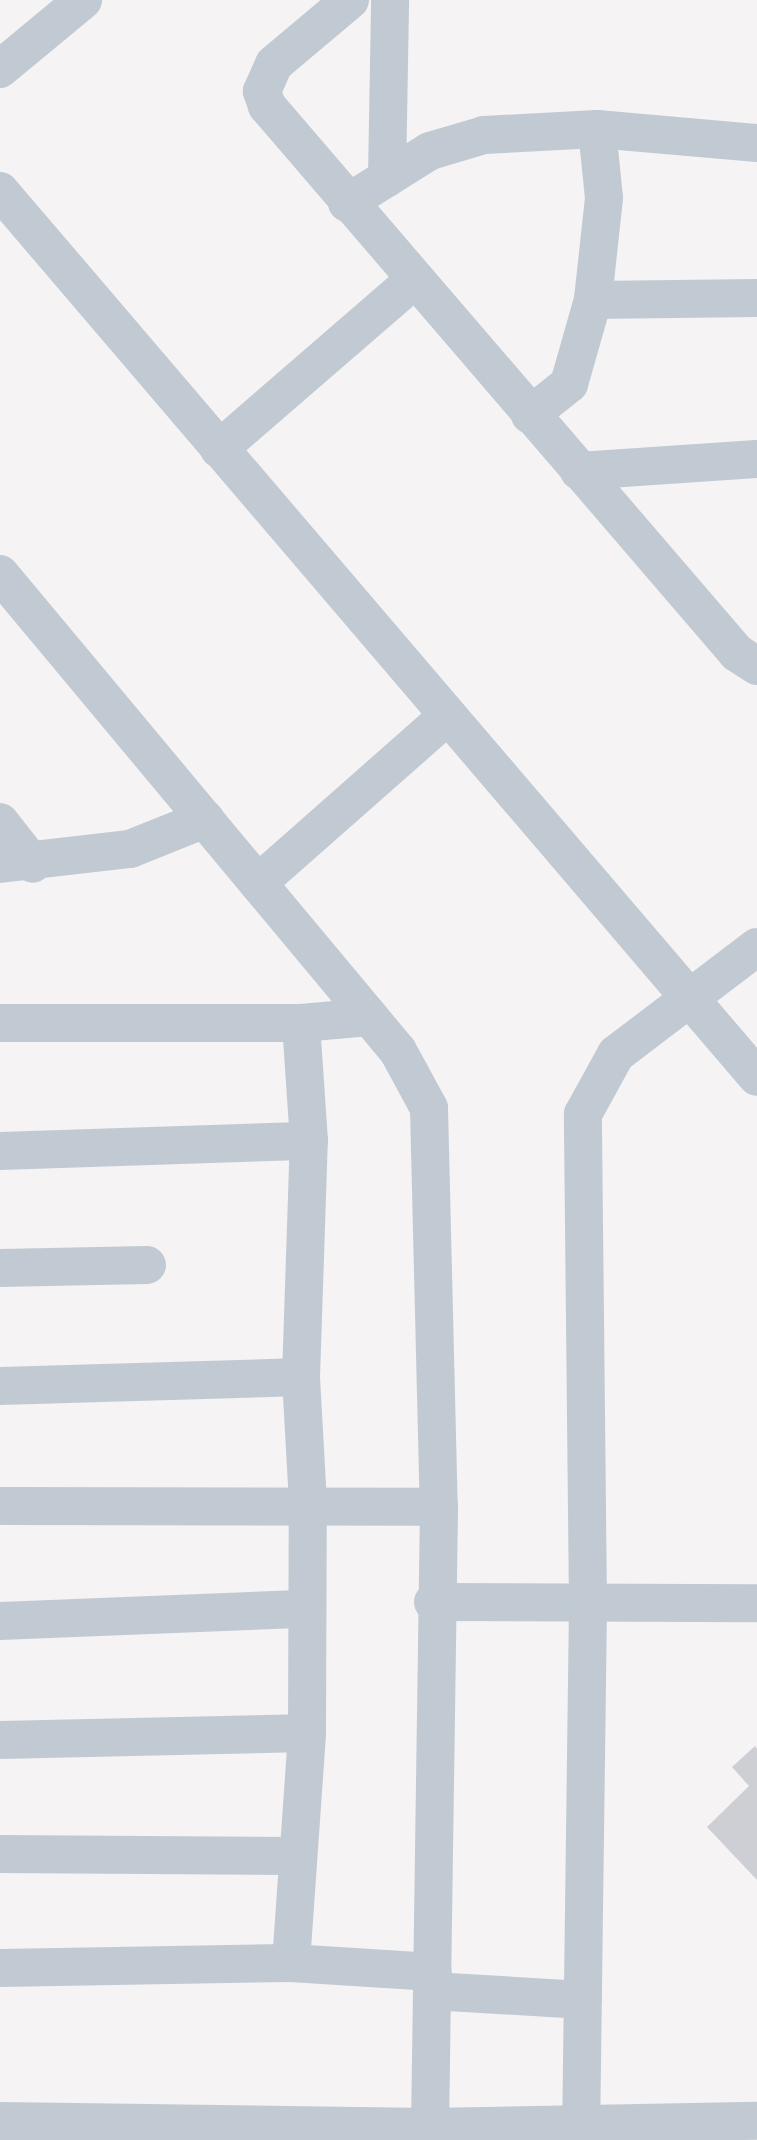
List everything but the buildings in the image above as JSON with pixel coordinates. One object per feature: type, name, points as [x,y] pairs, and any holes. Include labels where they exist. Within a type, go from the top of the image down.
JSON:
[{"type":"street","points":[[0,69],[83,0]]},
{"type":"street","points":[[350,0],[274,64],[262,91],[267,106],[412,282],[737,653],[757,666]]},
{"type":"street","points":[[387,178],[390,0]]},
{"type":"street","points":[[346,203],[430,152],[484,135],[597,129],[757,143]]},
{"type":"street","points":[[530,415],[569,384],[593,300],[604,198],[597,129]]},
{"type":"street","points":[[0,191],[444,718],[757,1077]]},
{"type":"street","points":[[219,449],[412,282]]},
{"type":"street","points":[[593,300],[757,298]]},
{"type":"street","points":[[579,471],[757,459]]},
{"type":"street","points":[[0,574],[370,1017],[415,1077],[434,1137],[439,1507],[433,1602],[433,1982],[430,2127]]},
{"type":"street","points":[[258,883],[444,718]]},
{"type":"street","points":[[0,822],[17,864],[130,849],[205,819]]},
{"type":"street","points":[[582,2130],[588,1606],[583,1114],[616,1054],[688,995],[757,947]]},
{"type":"street","points":[[0,1023],[302,1023],[370,1017]]},
{"type":"street","points":[[291,1963],[307,1732],[305,1609],[308,1503],[301,1377],[309,1141],[302,1023]]},
{"type":"street","points":[[0,1152],[309,1141]]},
{"type":"street","points":[[0,1268],[147,1265]]},
{"type":"street","points":[[0,1386],[301,1377]]},
{"type":"street","points":[[0,1506],[308,1503],[439,1507]]},
{"type":"street","points":[[433,1602],[588,1606],[757,1603]]},
{"type":"street","points":[[0,1621],[305,1609]]},
{"type":"street","points":[[0,1740],[307,1732]]},
{"type":"street","points":[[0,1854],[297,1856]]},
{"type":"street","points":[[0,1968],[291,1963],[583,2000]]},
{"type":"street","points":[[0,2121],[582,2130],[757,2121]]}]
